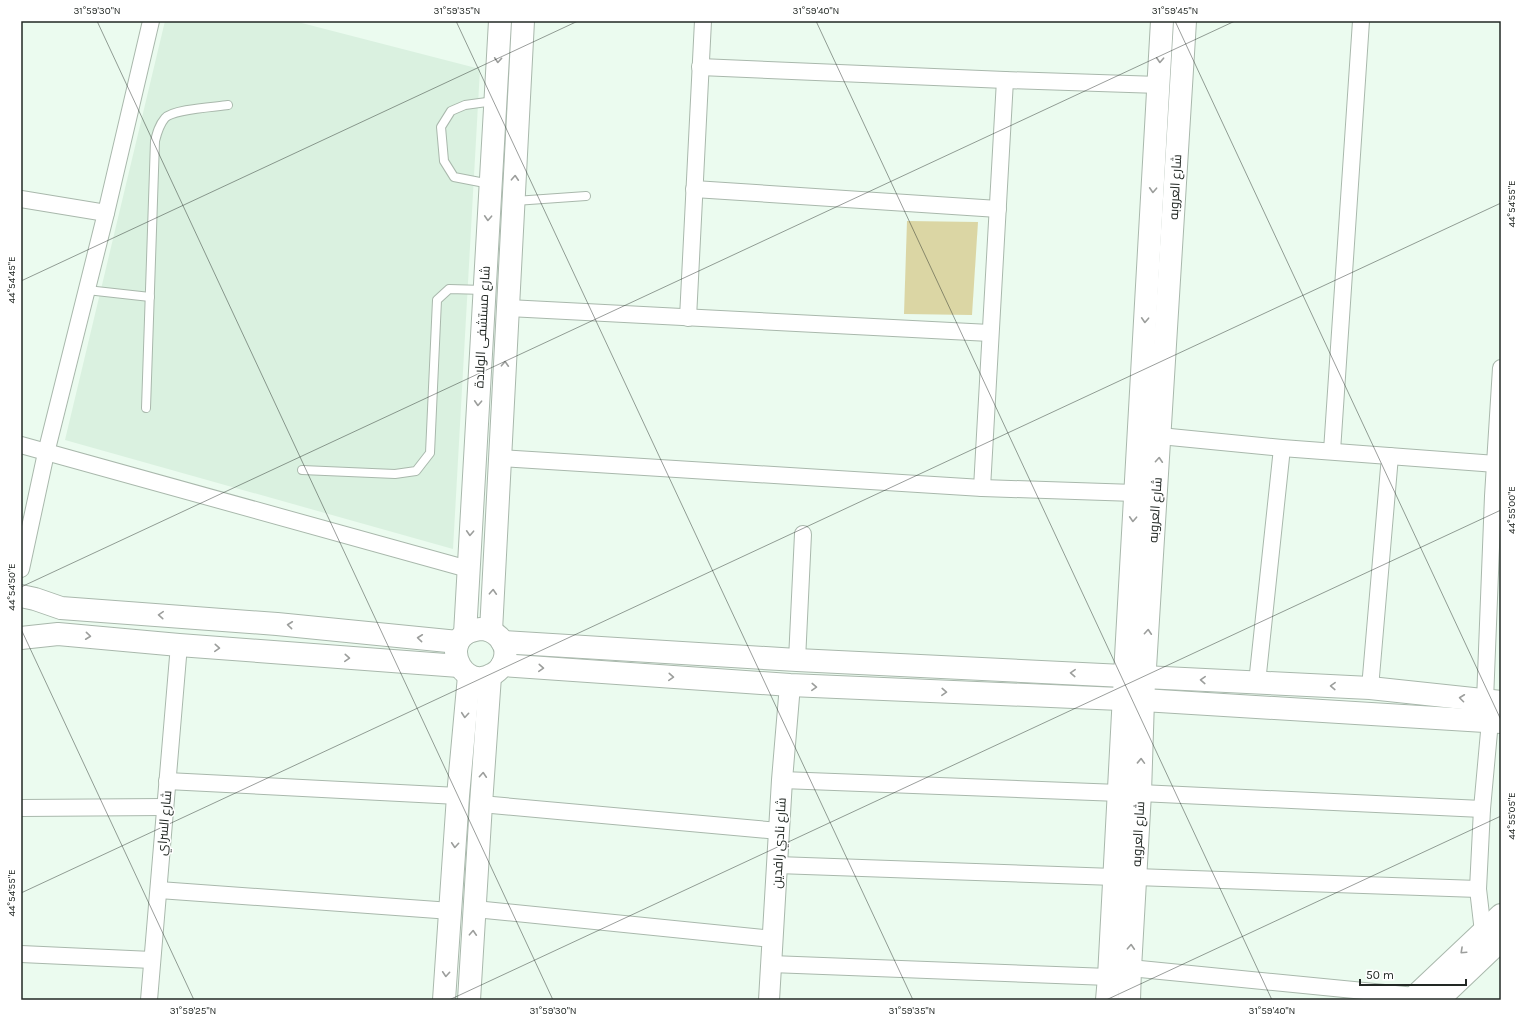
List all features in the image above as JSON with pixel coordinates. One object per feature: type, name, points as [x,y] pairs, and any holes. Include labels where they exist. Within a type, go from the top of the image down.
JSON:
[{"type":"main road","name":"شارع مستشفى الولادة","points":[[462,638],[468,570],[500,21]]},
{"type":"main road","name":"شارع مستشفى الولادة","points":[[497,636],[500,458],[523,21]]},
{"type":"main road","name":"شارع العروبه","points":[[1107,1000],[1109,977],[1125,877],[1130,793],[1135,676],[1135,493],[1162,21]]},
{"type":"main road","name":"شارع العروبه","points":[[1135,676],[1160,436],[1185,21]]},
{"type":"main road","points":[[492,153],[516,156]]},
{"type":"main road","points":[[21,596],[61,608]]},
{"type":"main road","points":[[21,607],[61,608],[462,638],[480,629],[497,636],[797,660],[1370,688],[1494,711]]},
{"type":"main road","points":[[21,628],[58,634],[179,646],[464,671],[481,678],[496,671],[790,686],[1134,700],[1494,711]]},
{"type":"main road","points":[[21,638],[58,634]]},
{"type":"main road","points":[[469,1000],[481,804],[496,671],[506,655],[505,648],[497,636]]},
{"type":"main road","points":[[444,1000],[458,796],[464,671],[457,661],[462,638]]},
{"type":"main road","name":"شارع العروبه","points":[[1125,877],[1130,968],[1129,1000]]},
{"type":"main road","points":[[1438,1000],[1492,936],[1501,915]]},
{"type":"main road","points":[[1413,998],[1492,936]]},
{"type":"street","points":[[21,569],[46,453],[106,213],[151,21]]},
{"type":"street","points":[[688,318],[702,21]]},
{"type":"street","points":[[1332,451],[1361,21]]},
{"type":"street","points":[[700,67],[1159,85]]},
{"type":"street","points":[[982,488],[1005,80]]},
{"type":"street","points":[[694,189],[998,208]]},
{"type":"street","points":[[21,199],[106,213]]},
{"type":"street","points":[[508,308],[990,333]]},
{"type":"street","points":[[1492,936],[1478,890],[1482,809],[1494,711],[1497,496],[1496,464],[1501,368]]},
{"type":"street","points":[[1160,436],[1282,448],[1496,464]]},
{"type":"street","points":[[21,446],[468,570]]},
{"type":"street","points":[[1257,683],[1282,448]]},
{"type":"street","points":[[1370,688],[1390,456]]},
{"type":"street","points":[[500,458],[982,488],[1135,493]]},
{"type":"street","points":[[797,660],[803,534]]},
{"type":"street","name":"شارع السراي","points":[[149,1000],[179,646]]},
{"type":"street","name":"شارع نادي رافدين","points":[[769,1000],[782,780],[790,686]]},
{"type":"street","points":[[782,780],[1130,793],[1482,809]]},
{"type":"street","points":[[167,781],[458,796]]},
{"type":"street","points":[[481,804],[779,831]]},
{"type":"street","points":[[21,808],[165,807]]},
{"type":"street","points":[[777,865],[1478,890]]},
{"type":"street","points":[[159,890],[451,911]]},
{"type":"street","points":[[475,909],[773,939]]},
{"type":"street","points":[[21,954],[152,960]]},
{"type":"street","points":[[771,964],[1109,977]]},
{"type":"street","points":[[1130,968],[1413,998]]},
{"type":"lane","points":[[490,184],[454,177],[444,160],[441,127],[451,111],[465,105],[495,101]]},
{"type":"lane","points":[[146,408],[155,141],[159,128],[166,117],[175,112],[228,105]]},
{"type":"lane","points":[[514,201],[586,196]]},
{"type":"lane","points":[[302,470],[395,474],[416,471],[430,453],[437,300],[449,289],[484,290]]},
{"type":"lane","points":[[87,290],[150,297]]},
{"type":"shaded area","points":[[165,21],[294,21],[480,69],[453,549],[65,440]]},
{"type":"shaded area","points":[[907,221],[978,222],[972,315],[904,314]]}]
